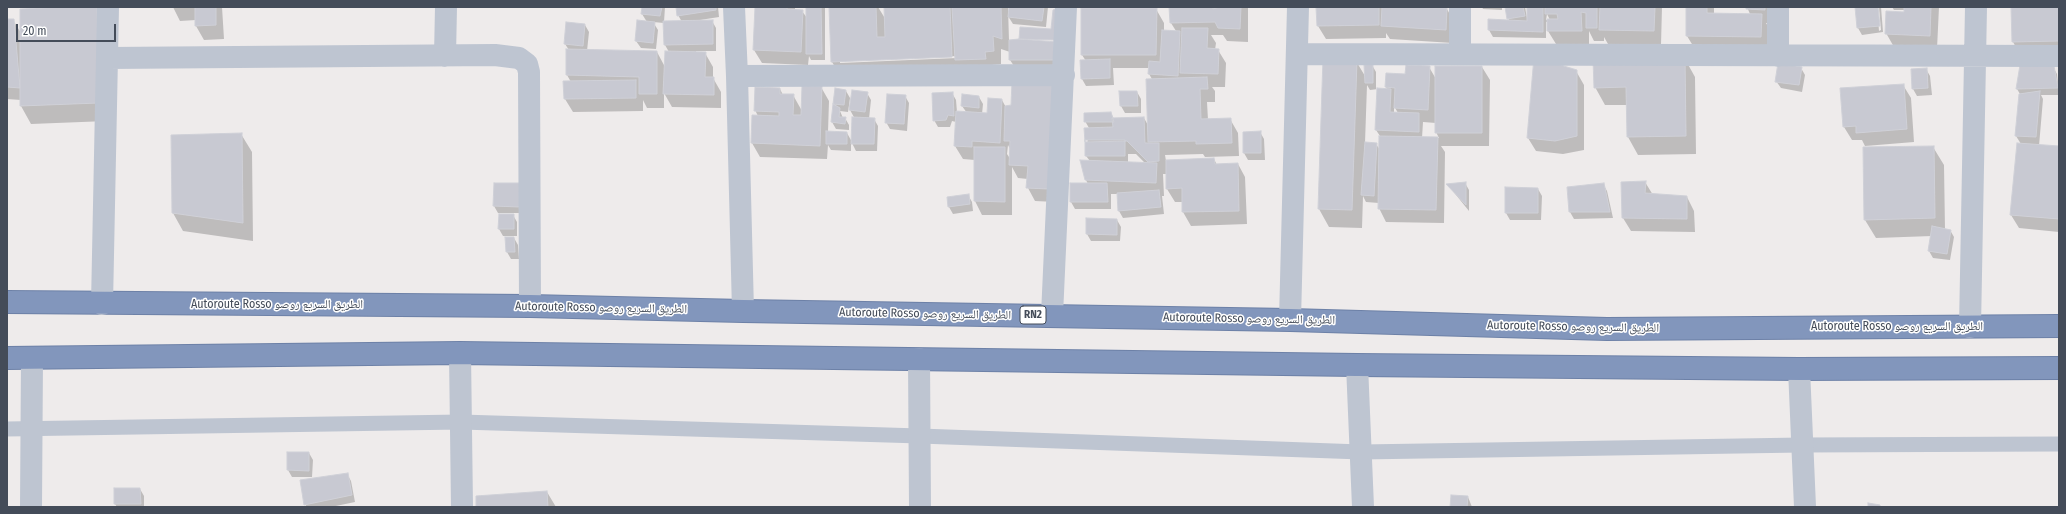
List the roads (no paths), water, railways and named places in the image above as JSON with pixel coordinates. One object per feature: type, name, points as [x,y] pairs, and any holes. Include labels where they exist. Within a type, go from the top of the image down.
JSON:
[{"type":"highway","name":"Autoroute Rosso الطريق السريع روصو","points":[[7,302],[102,304],[530,306],[1290,320],[1607,329],[2059,326]]},
{"type":"highway","points":[[7,358],[460,353],[1357,365],[1799,369],[2059,368]]},
{"type":"street","points":[[102,304],[108,7]]},
{"type":"street","points":[[445,56],[446,7]]},
{"type":"street","points":[[734,7],[743,311]]},
{"type":"street","points":[[1052,315],[1066,7]]},
{"type":"street","points":[[1290,320],[1298,54],[1298,7]]},
{"type":"street","points":[[1460,7],[1460,54]]},
{"type":"street","points":[[1778,7],[1778,56]]},
{"type":"street","points":[[1970,327],[1976,7]]},
{"type":"street","points":[[1298,54],[2059,56]]},
{"type":"street","points":[[108,58],[495,55],[519,58],[527,64],[529,72],[530,306]]},
{"type":"street","points":[[736,76],[1064,75]]},
{"type":"street","points":[[460,353],[462,507]]},
{"type":"street","points":[[31,507],[32,358]]},
{"type":"street","points":[[919,359],[920,507]]},
{"type":"street","points":[[1357,365],[1363,507]]},
{"type":"street","points":[[1799,369],[1805,507]]},
{"type":"lane","points":[[7,429],[32,430],[461,422],[920,436],[1360,452],[1802,445],[2059,444]]}]
